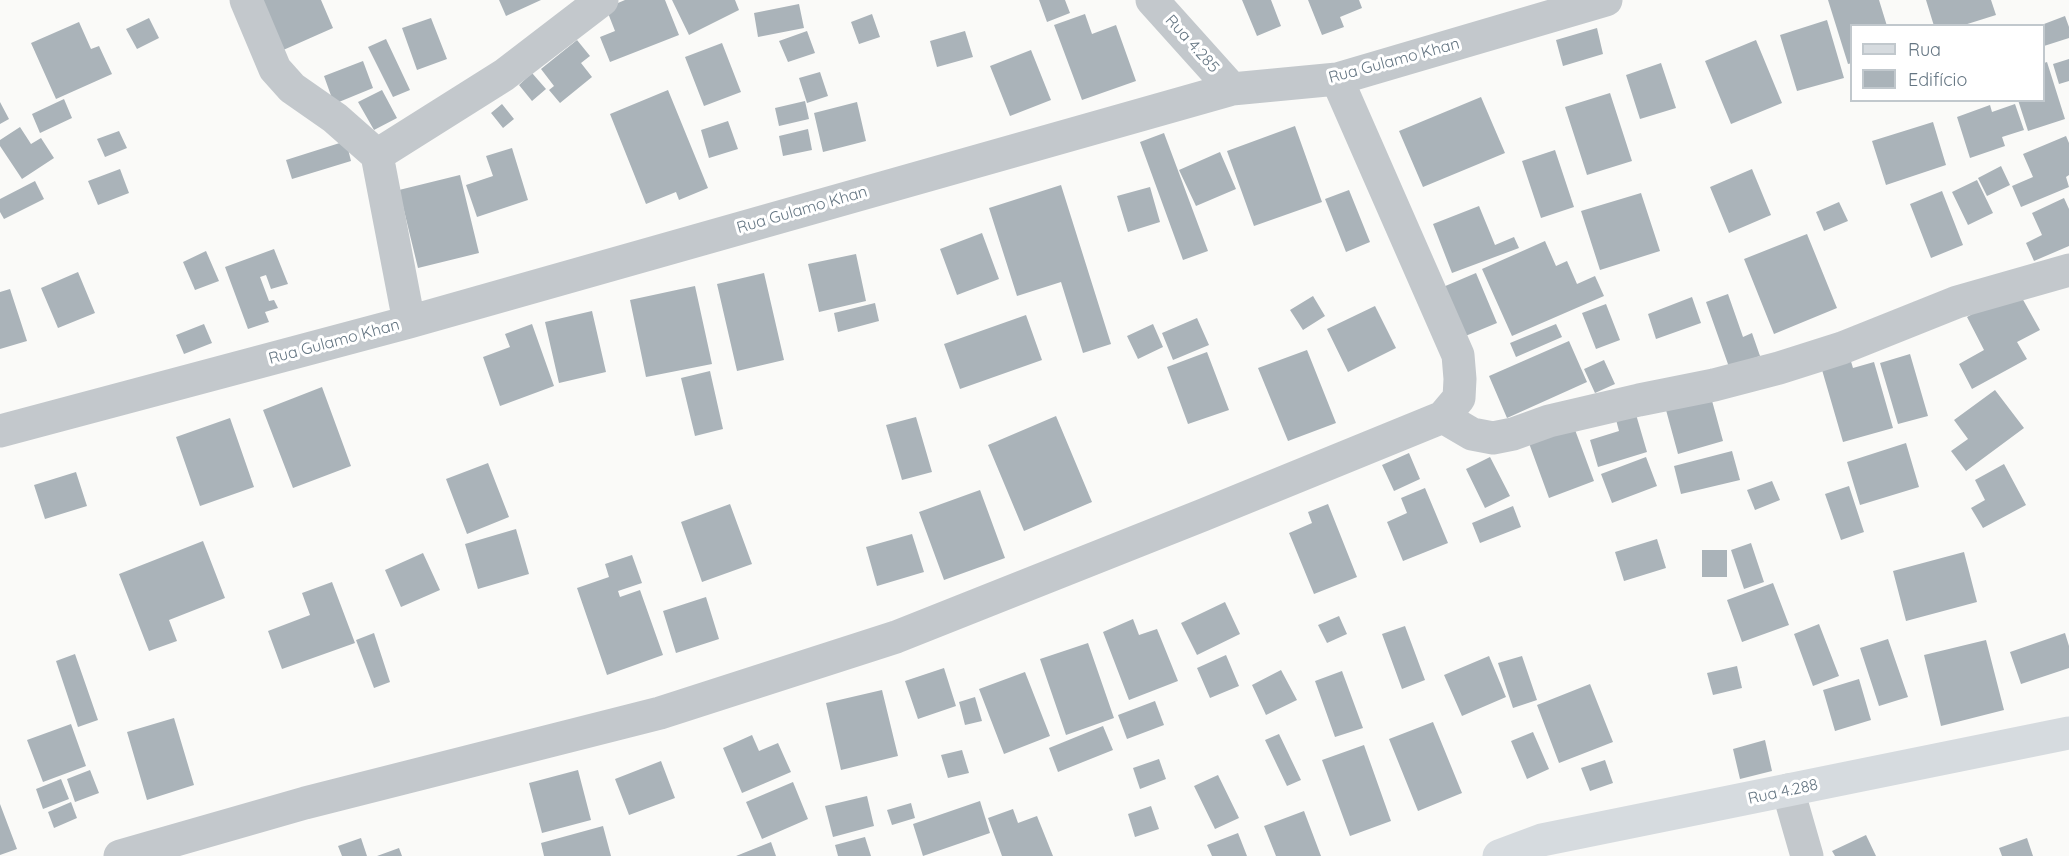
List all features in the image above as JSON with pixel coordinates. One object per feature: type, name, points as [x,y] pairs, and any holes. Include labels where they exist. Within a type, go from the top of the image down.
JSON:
[{"type":"street","points":[[246,0],[275,69],[292,87],[335,118],[377,155],[409,322]]},
{"type":"street","points":[[377,155],[504,75],[602,0]]},
{"type":"street","name":"Rua 4.285","points":[[1152,0],[1232,89]]},
{"type":"street","name":"Rua Gulamo Khan","points":[[0,431],[409,322],[1232,89],[1337,79],[1606,0]]},
{"type":"street","points":[[120,856],[305,803],[660,714],[896,637],[1443,417],[1459,398],[1458,355],[1337,79]]},
{"type":"street","points":[[1443,417],[1472,434],[1493,438],[1513,434],[1549,421],[1714,385],[1779,368],[1842,348],[1957,302],[2069,270]]},
{"type":"street","name":"Rua 4.288","points":[[1498,856],[1542,840],[2069,733]]},
{"type":"street","points":[[1788,790],[1807,856]]},
{"type":"building","points":[[259,0],[321,0],[333,28],[281,51]]},
{"type":"building","points":[[499,0],[541,0],[506,16]]},
{"type":"building","points":[[625,0],[665,0],[679,35],[610,62],[600,37],[615,31],[606,8]]},
{"type":"building","points":[[672,0],[735,0],[739,10],[689,35]]},
{"type":"building","points":[[1039,0],[1065,0],[1070,13],[1047,22]]},
{"type":"building","points":[[1242,0],[1271,0],[1281,26],[1257,36]]},
{"type":"building","points":[[1308,0],[1359,0],[1362,8],[1340,17],[1344,27],[1322,35]]},
{"type":"building","points":[[1828,0],[1879,0],[1886,24],[1850,24],[1850,64],[1848,64]]},
{"type":"building","points":[[1926,0],[1991,0],[1996,15],[1967,24],[1933,24]]},
{"type":"building","points":[[799,4],[804,28],[758,37],[754,13]]},
{"type":"building","points":[[872,14],[880,37],[859,44],[851,22]]},
{"type":"building","points":[[1085,14],[1092,34],[1116,25],[1136,81],[1082,100],[1054,25]]},
{"type":"building","points":[[2065,16],[2069,27],[2069,38],[2045,46],[2044,24]]},
{"type":"building","points":[[149,18],[159,38],[137,49],[126,29]]},
{"type":"building","points":[[431,18],[447,59],[417,70],[402,28]]},
{"type":"building","points":[[1827,20],[1844,78],[1797,91],[1780,35]]},
{"type":"building","points":[[79,22],[91,49],[99,46],[112,74],[56,99],[31,43]]},
{"type":"building","points":[[1597,28],[1603,54],[1563,66],[1556,40]]},
{"type":"building","points":[[807,31],[815,53],[788,62],[779,41]]},
{"type":"building","points":[[965,31],[973,57],[937,67],[930,41]]},
{"type":"building","points":[[386,39],[410,90],[393,97],[368,47]]},
{"type":"building","points":[[577,40],[590,56],[581,63],[592,77],[560,103],[549,90],[554,86],[541,69]]},
{"type":"building","points":[[1756,40],[1782,103],[1731,124],[1705,61]]},
{"type":"building","points":[[722,43],[741,92],[704,106],[685,57]]},
{"type":"building","points":[[1031,50],[1051,100],[1010,116],[990,66]]},
{"type":"building","points":[[2069,59],[2069,81],[2059,84],[2053,64]]},
{"type":"building","points":[[363,61],[373,88],[334,104],[324,76]]},
{"type":"building","points":[[2047,62],[2065,119],[2028,131],[2019,102],[2045,102],[2045,63]]},
{"type":"building","points":[[1661,63],[1676,108],[1640,119],[1626,75]]},
{"type":"building","points":[[820,72],[828,96],[807,103],[799,78]]},
{"type":"building","points":[[532,73],[546,89],[532,101],[519,85]]},
{"type":"building","points":[[382,90],[397,118],[374,130],[358,102]]},
{"type":"building","points":[[668,90],[708,188],[679,200],[676,192],[646,204],[610,114]]},
{"type":"building","points":[[1610,93],[1632,161],[1587,175],[1565,107]]},
{"type":"building","points":[[1481,97],[1505,153],[1423,187],[1399,131]]},
{"type":"building","points":[[64,99],[72,118],[40,133],[32,114]]},
{"type":"building","points":[[805,101],[809,119],[779,126],[775,108]]},
{"type":"building","points":[[0,102],[9,119],[0,124]]},
{"type":"building","points":[[857,102],[866,141],[823,152],[814,113]]},
{"type":"building","points":[[502,104],[514,119],[503,128],[491,113]]},
{"type":"building","points":[[2015,104],[2024,130],[2002,137],[2005,146],[1970,158],[1957,117],[1990,105],[1992,112]]},
{"type":"building","points":[[728,121],[738,149],[709,158],[701,130]]},
{"type":"building","points":[[1933,122],[1946,165],[1886,185],[1872,141]]},
{"type":"building","points":[[1295,126],[1322,202],[1254,226],[1227,151]]},
{"type":"building","points":[[20,127],[31,144],[41,138],[54,158],[22,179],[0,146],[0,140]]},
{"type":"building","points":[[808,129],[812,150],[783,156],[779,136]]},
{"type":"building","points":[[119,131],[127,148],[105,157],[97,139]]},
{"type":"building","points":[[1164,133],[1208,251],[1183,260],[1140,142]]},
{"type":"building","points":[[2066,136],[2069,143],[2069,175],[2066,177],[2069,187],[2021,207],[2012,186],[2033,177],[2023,154]]},
{"type":"building","points":[[346,141],[351,161],[292,179],[286,160]]},
{"type":"building","points":[[512,148],[528,200],[477,217],[466,185],[493,176],[486,156]]},
{"type":"building","points":[[1555,150],[1574,207],[1541,218],[1522,161]]},
{"type":"building","points":[[1220,152],[1236,189],[1196,206],[1179,170]]},
{"type":"building","points":[[2001,166],[2010,185],[1987,196],[1978,178]]},
{"type":"building","points":[[120,169],[129,193],[98,205],[88,181]]},
{"type":"building","points":[[1752,169],[1771,215],[1729,233],[1710,187]]},
{"type":"building","points":[[460,175],[479,253],[418,268],[399,190]]},
{"type":"building","points":[[1977,180],[1993,213],[1968,225],[1952,192]]},
{"type":"building","points":[[35,181],[44,199],[4,219],[0,212],[0,199]]},
{"type":"building","points":[[1061,185],[1111,344],[1083,353],[1061,282],[1017,296],[989,208]]},
{"type":"building","points":[[1150,187],[1160,222],[1128,232],[1117,196]]},
{"type":"building","points":[[1349,190],[1370,242],[1346,252],[1325,199]]},
{"type":"building","points":[[1942,191],[1963,245],[1931,258],[1910,204]]},
{"type":"building","points":[[1641,193],[1660,251],[1600,270],[1581,211]]},
{"type":"building","points":[[2064,198],[2069,209],[2069,246],[2034,261],[2026,243],[2042,235],[2032,213]]},
{"type":"building","points":[[1839,202],[1848,221],[1824,231],[1816,212]]},
{"type":"building","points":[[1479,206],[1495,245],[1514,237],[1519,248],[1452,273],[1433,224]]},
{"type":"building","points":[[982,233],[999,279],[957,295],[940,249]]},
{"type":"building","points":[[1807,234],[1837,308],[1774,334],[1744,259]]},
{"type":"building","points":[[1545,241],[1556,266],[1567,261],[1577,284],[1595,276],[1604,296],[1512,336],[1482,269]]},
{"type":"building","points":[[274,249],[288,284],[271,289],[266,275],[260,277],[269,301],[274,300],[278,308],[265,312],[269,322],[248,329],[225,267]]},
{"type":"building","points":[[206,251],[219,281],[195,290],[183,262]]},
{"type":"building","points":[[856,254],[866,301],[819,312],[808,264]]},
{"type":"building","points":[[78,272],[95,313],[58,328],[41,288]]},
{"type":"building","points":[[764,273],[784,360],[737,371],[717,284]]},
{"type":"building","points":[[1476,273],[1497,323],[1463,337],[1443,287]]},
{"type":"building","points":[[695,286],[712,364],[646,377],[630,300]]},
{"type":"building","points":[[10,289],[27,341],[0,349],[0,292]]},
{"type":"building","points":[[2017,289],[2040,330],[2017,342],[2027,359],[1972,389],[1959,364],[1984,350],[1967,317]]},
{"type":"building","points":[[1728,294],[1743,337],[1752,333],[1760,356],[1729,367],[1706,302]]},
{"type":"building","points":[[1313,296],[1325,316],[1303,330],[1290,310]]},
{"type":"building","points":[[1692,297],[1701,323],[1656,339],[1648,314]]},
{"type":"building","points":[[875,303],[879,321],[838,332],[834,313]]},
{"type":"building","points":[[1606,304],[1620,340],[1596,349],[1582,313]]},
{"type":"building","points":[[1375,306],[1396,348],[1348,372],[1327,329]]},
{"type":"building","points":[[592,311],[606,372],[559,383],[545,322]]},
{"type":"building","points":[[1026,315],[1042,360],[960,389],[944,344]]},
{"type":"building","points":[[1197,318],[1209,345],[1173,360],[1162,333]]},
{"type":"building","points":[[204,324],[212,343],[184,354],[176,335]]},
{"type":"building","points":[[532,324],[554,386],[500,406],[483,357],[510,347],[505,334]]},
{"type":"building","points":[[1153,324],[1163,347],[1138,359],[1127,336]]},
{"type":"building","points":[[1556,324],[1562,337],[1516,357],[1510,343]]},
{"type":"building","points":[[1569,341],[1587,382],[1507,418],[1489,376]]},
{"type":"building","points":[[1307,350],[1336,423],[1288,441],[1258,368]]},
{"type":"building","points":[[1207,352],[1229,410],[1188,424],[1167,367]]},
{"type":"building","points":[[1910,354],[1928,416],[1898,424],[1880,363]]},
{"type":"building","points":[[1849,355],[1853,368],[1874,362],[1893,428],[1843,442],[1820,363]]},
{"type":"building","points":[[1604,360],[1615,384],[1595,393],[1584,369]]},
{"type":"building","points":[[710,371],[723,429],[695,436],[681,378]]},
{"type":"building","points":[[322,387],[351,466],[293,488],[263,410]]},
{"type":"building","points":[[1995,390],[2024,428],[1966,471],[1951,451],[1968,439],[1954,420]]},
{"type":"building","points":[[1711,397],[1723,441],[1678,454],[1666,410]]},
{"type":"building","points":[[1635,411],[1647,452],[1598,467],[1590,440],[1619,431],[1615,416]]},
{"type":"building","points":[[1056,416],[1092,502],[1024,531],[988,445]]},
{"type":"building","points":[[916,417],[932,472],[902,480],[886,425]]},
{"type":"building","points":[[230,418],[254,487],[200,506],[176,437]]},
{"type":"building","points":[[1571,419],[1594,481],[1549,498],[1526,435]]},
{"type":"building","points":[[1906,443],[1919,487],[1860,505],[1847,462]]},
{"type":"building","points":[[1732,451],[1740,480],[1681,494],[1674,466]]},
{"type":"building","points":[[1409,453],[1420,479],[1394,491],[1382,465]]},
{"type":"building","points":[[1490,457],[1510,496],[1485,508],[1466,469]]},
{"type":"building","points":[[1646,457],[1657,486],[1612,503],[1601,474]]},
{"type":"building","points":[[488,463],[509,517],[467,534],[446,479]]},
{"type":"building","points":[[2004,464],[2026,505],[1983,528],[1971,508],[1985,500],[1975,480]]},
{"type":"building","points":[[76,472],[87,506],[45,519],[34,485]]},
{"type":"building","points":[[1772,481],[1780,500],[1755,510],[1747,490]]},
{"type":"building","points":[[1849,486],[1864,532],[1841,540],[1825,494]]},
{"type":"building","points":[[1425,488],[1448,543],[1403,561],[1387,522],[1407,513],[1401,498]]},
{"type":"building","points":[[980,490],[1005,558],[944,580],[919,512]]},
{"type":"building","points":[[730,504],[752,564],[702,582],[681,522]]},
{"type":"building","points":[[1328,504],[1357,577],[1314,594],[1289,533],[1312,523],[1308,512]]},
{"type":"building","points":[[1513,506],[1521,527],[1480,543],[1472,523]]},
{"type":"building","points":[[516,529],[529,574],[478,589],[465,544]]},
{"type":"building","points":[[912,534],[924,572],[877,586],[866,547]]},
{"type":"building","points":[[1657,539],[1666,568],[1624,581],[1615,552]]},
{"type":"building","points":[[203,541],[225,598],[169,620],[177,641],[149,651],[119,574]]},
{"type":"building","points":[[1751,543],[1764,582],[1744,589],[1731,550]]},
{"type":"building","points":[[1702,550],[1727,550],[1727,577],[1702,577]]},
{"type":"building","points":[[1964,552],[1977,602],[1906,621],[1893,571]]},
{"type":"building","points":[[423,553],[440,590],[401,607],[385,570]]},
{"type":"building","points":[[632,555],[642,583],[618,591],[620,597],[640,590],[663,655],[607,675],[577,588],[609,577],[605,564]]},
{"type":"building","points":[[332,582],[355,643],[282,669],[268,631],[310,615],[302,593]]},
{"type":"building","points":[[1773,583],[1789,625],[1742,642],[1727,600]]},
{"type":"building","points":[[706,597],[719,639],[676,653],[663,611]]},
{"type":"building","points":[[1225,602],[1240,634],[1197,655],[1181,623]]},
{"type":"building","points":[[1339,616],[1347,634],[1327,643],[1318,625]]},
{"type":"building","points":[[1133,619],[1139,635],[1157,629],[1178,681],[1129,700],[1103,632]]},
{"type":"building","points":[[1819,624],[1839,676],[1813,686],[1794,634]]},
{"type":"building","points":[[1405,626],[1425,680],[1402,689],[1382,634]]},
{"type":"building","points":[[374,633],[390,682],[374,688],[356,640]]},
{"type":"building","points":[[2065,633],[2069,646],[2069,668],[2021,684],[2010,652]]},
{"type":"building","points":[[1888,639],[1908,697],[1879,706],[1860,648]]},
{"type":"building","points":[[1986,640],[2004,710],[1941,726],[1924,655]]},
{"type":"building","points":[[1088,643],[1114,718],[1066,735],[1040,659]]},
{"type":"building","points":[[75,654],[98,720],[78,727],[56,661]]},
{"type":"building","points":[[1226,655],[1239,686],[1210,698],[1197,668]]},
{"type":"building","points":[[1489,656],[1506,697],[1462,716],[1444,675]]},
{"type":"building","points":[[1522,656],[1537,700],[1513,708],[1498,663]]},
{"type":"building","points":[[1737,666],[1742,688],[1713,695],[1707,673]]},
{"type":"building","points":[[944,668],[956,706],[918,719],[905,681]]},
{"type":"building","points":[[1281,670],[1297,700],[1266,715],[1252,685]]},
{"type":"building","points":[[1342,671],[1363,728],[1335,737],[1315,681]]},
{"type":"building","points":[[1025,672],[1050,736],[1004,754],[979,689]]},
{"type":"building","points":[[1859,679],[1871,720],[1835,731],[1823,690]]},
{"type":"building","points":[[1590,684],[1613,742],[1559,763],[1537,705]]},
{"type":"building","points":[[882,690],[898,756],[841,770],[826,703]]},
{"type":"building","points":[[975,697],[982,721],[965,725],[959,702]]},
{"type":"building","points":[[1155,701],[1164,725],[1127,739],[1118,715]]},
{"type":"building","points":[[174,718],[194,785],[147,800],[127,732]]},
{"type":"building","points":[[1433,722],[1462,793],[1418,811],[1389,739]]},
{"type":"building","points":[[71,724],[86,766],[43,782],[27,740]]},
{"type":"building","points":[[1103,726],[1113,750],[1058,772],[1049,748]]},
{"type":"building","points":[[1533,732],[1549,769],[1527,779],[1511,741]]},
{"type":"building","points":[[1279,734],[1301,780],[1287,786],[1265,740]]},
{"type":"building","points":[[752,735],[759,751],[778,743],[791,772],[742,793],[723,748]]},
{"type":"building","points":[[1765,740],[1772,771],[1740,779],[1733,749]]},
{"type":"building","points":[[1364,745],[1391,821],[1350,836],[1322,760]]},
{"type":"building","points":[[962,750],[969,773],[948,778],[941,755]]},
{"type":"building","points":[[1159,759],[1166,779],[1140,789],[1133,768]]},
{"type":"building","points":[[1605,760],[1613,783],[1590,791],[1581,768]]},
{"type":"building","points":[[661,761],[675,798],[629,815],[615,779]]},
{"type":"building","points":[[90,770],[99,793],[75,802],[67,779]]},
{"type":"building","points":[[578,770],[591,820],[542,833],[529,783]]},
{"type":"building","points":[[1218,775],[1239,818],[1215,829],[1194,786]]},
{"type":"building","points":[[61,779],[69,799],[43,809],[36,789]]},
{"type":"building","points":[[793,782],[808,819],[762,839],[746,802]]},
{"type":"building","points":[[867,796],[874,826],[833,837],[825,806]]},
{"type":"building","points":[[980,801],[990,833],[923,856],[913,824]]},
{"type":"building","points":[[71,802],[77,818],[54,828],[48,812]]},
{"type":"building","points":[[911,803],[915,818],[892,825],[887,810]]},
{"type":"building","points":[[0,804],[17,849],[0,855]]},
{"type":"building","points":[[1151,806],[1159,829],[1135,837],[1128,814]]},
{"type":"building","points":[[1013,809],[1018,823],[1037,816],[1053,856],[1002,856],[988,818]]},
{"type":"building","points":[[1304,811],[1321,856],[1276,856],[1264,826]]},
{"type":"building","points":[[603,826],[611,856],[544,856],[541,843]]},
{"type":"building","points":[[1238,833],[1247,856],[1212,856],[1207,845]]},
{"type":"building","points":[[1866,835],[1876,856],[1835,856],[1832,851]]},
{"type":"building","points":[[865,837],[871,856],[838,856],[835,845]]},
{"type":"building","points":[[361,838],[367,856],[342,856],[338,846]]},
{"type":"building","points":[[2027,838],[2033,856],[2002,856],[1999,848]]},
{"type":"building","points":[[771,842],[776,856],[736,856]]},
{"type":"building","points":[[399,848],[402,856],[377,856]]}]
